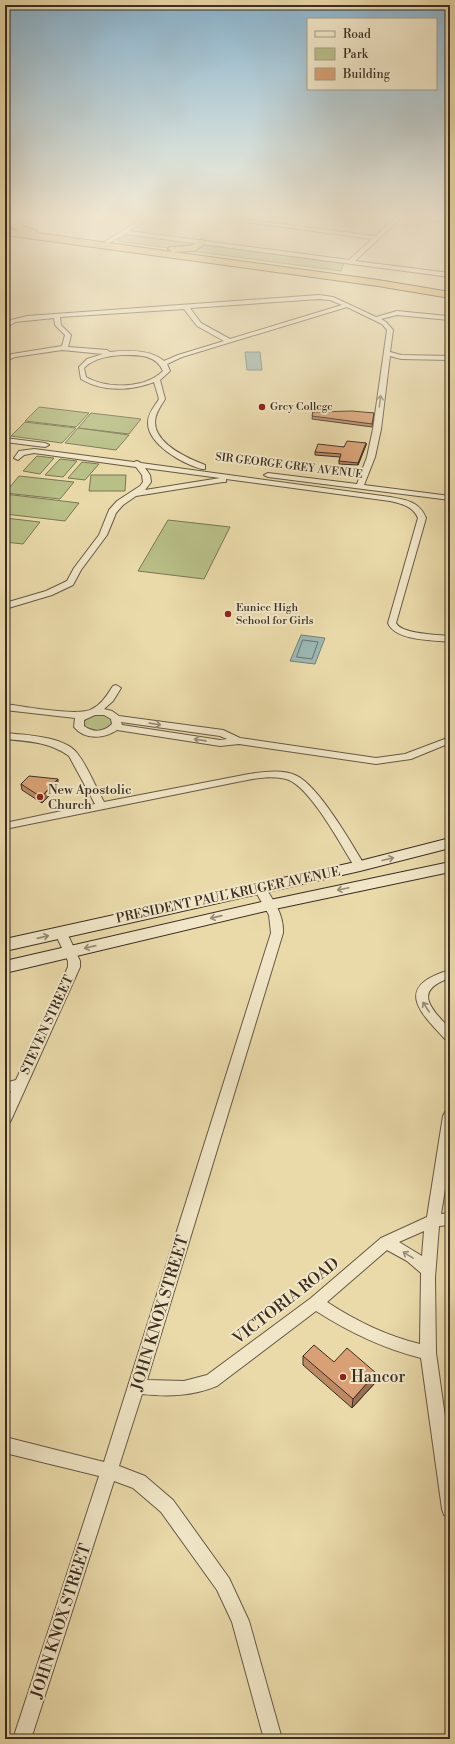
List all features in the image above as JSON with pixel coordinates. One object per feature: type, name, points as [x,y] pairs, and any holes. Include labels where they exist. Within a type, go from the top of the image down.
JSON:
[{"type":"street","points":[[5,327],[8,323],[18,319],[313,297]]},
{"type":"street","points":[[324,297],[331,298],[348,305],[382,322],[387,325],[390,330],[375,440],[371,457],[360,486]]},
{"type":"street","points":[[164,363],[180,356],[348,305]]},
{"type":"street","points":[[186,306],[193,320],[230,341]]},
{"type":"street","points":[[374,319],[397,313],[449,317]]},
{"type":"street","points":[[382,322],[408,314]]},
{"type":"street","points":[[57,316],[58,325],[68,335],[65,348]]},
{"type":"street","points":[[389,343],[391,346],[437,357]]},
{"type":"street","points":[[5,359],[14,355],[65,348],[138,354],[153,357],[180,356]]},
{"type":"street","points":[[387,353],[402,349]]},
{"type":"street","points":[[93,351],[94,358]]},
{"type":"street","points":[[122,353],[94,358],[83,364],[80,371],[83,378],[88,381],[110,386],[137,386],[161,392]]},
{"type":"street","points":[[387,353],[401,356],[450,358]]},
{"type":"street","points":[[137,386],[157,380],[166,372],[164,363],[153,357]]},
{"type":"street","points":[[157,380],[162,399],[151,420],[153,432],[169,449],[180,457],[202,466]]},
{"type":"street","name":"SIR GEORGE GREY AVENUE","points":[[5,440],[450,498]]},
{"type":"street","points":[[18,458],[22,453],[34,451],[400,500],[408,503],[419,510],[422,518],[392,623],[394,628],[402,633],[450,639]]},
{"type":"street","points":[[5,606],[49,593],[70,583],[77,570],[103,535],[112,512],[120,503],[143,488],[147,482],[146,475],[139,465],[126,456]]},
{"type":"street","points":[[133,494],[236,478]]},
{"type":"street","points":[[5,707],[81,718],[95,712],[110,699],[116,688]]},
{"type":"street","points":[[81,718],[79,727],[82,730],[94,734],[109,732],[114,720],[110,699]]},
{"type":"street","points":[[95,712],[114,720],[220,743],[238,741],[362,760],[376,761],[407,757],[450,740]]},
{"type":"street","points":[[5,736],[61,745],[67,749],[73,754],[100,804]]},
{"type":"street","points":[[5,826],[100,804],[253,776],[267,775],[293,778],[309,790],[360,866]]},
{"type":"street","name":"PRESIDENT PAUL KRUGER AVENUE","points":[[5,946],[259,887],[360,866],[450,843]]},
{"type":"street","name":"PRESIDENT PAUL KRUGER AVENUE","points":[[5,967],[270,905],[450,867]]},
{"type":"street","name":"JOHN KNOX STREET","points":[[22,1739],[137,1386],[277,933],[278,923],[270,905],[259,887]]},
{"type":"street","name":"STEVEN STREET","points":[[5,1118],[74,967],[74,961],[61,933]]},
{"type":"street","points":[[450,974],[438,977],[426,984],[421,992],[421,997],[422,1002],[450,1037]]},
{"type":"street","points":[[5,1088],[20,1084]]},
{"type":"street","points":[[450,1116],[430,1239],[428,1270],[428,1353],[450,1509]]},
{"type":"street","name":"VICTORIA ROAD","points":[[137,1386],[179,1388],[197,1387],[212,1380],[316,1303],[386,1242],[434,1220],[450,1219]]},
{"type":"street","points":[[386,1242],[412,1257],[428,1270]]},
{"type":"street","points":[[316,1303],[348,1323],[382,1340],[428,1353]]},
{"type":"street","points":[[5,1445],[110,1471],[139,1482],[167,1506],[223,1584],[240,1621],[272,1739]]},
{"type":"green space","points":[[39,407],[89,413],[76,427],[25,421]]},
{"type":"green space","points":[[91,413],[141,419],[129,434],[78,428]]},
{"type":"green space","points":[[25,422],[76,428],[62,443],[11,436]]},
{"type":"green space","points":[[78,428],[129,435],[116,450],[65,443]]},
{"type":"green space","points":[[37,456],[54,458],[40,474],[23,471]]},
{"type":"green space","points":[[60,459],[77,461],[63,477],[45,475]]},
{"type":"green space","points":[[82,462],[99,464],[85,480],[68,478]]},
{"type":"green space","points":[[91,475],[126,475],[125,491],[89,491]]},
{"type":"green space","points":[[19,476],[74,482],[60,499],[5,493]]},
{"type":"green space","points":[[5,494],[79,503],[65,521],[5,514]]},
{"type":"green space","points":[[5,518],[40,522],[23,544],[5,542]]},
{"type":"green space","points":[[168,520],[230,527],[204,579],[138,571]]},
{"type":"green space","points":[[93,715],[103,715],[111,718],[113,723],[111,726],[98,731],[85,727],[84,721]]},
{"type":"water","points":[[245,352],[260,352],[262,370],[247,370]]},
{"type":"water","points":[[301,635],[325,638],[315,664],[290,661]]},
{"type":"building","points":[[352,411],[374,413],[372,424],[312,416],[313,412]]},
{"type":"building","points":[[347,441],[366,443],[358,463],[339,461],[341,454],[315,452],[318,444],[344,447]]},
{"type":"building","points":[[29,776],[58,779],[41,797],[21,784]]},
{"type":"building","name":"Hancor","points":[[314,1345],[334,1362],[347,1348],[376,1373],[353,1399],[303,1356]]},
{"type":"place","name":"Grey College","points":[[262,407]]},
{"type":"place","name":"Eunice High School for Girls","points":[[228,614]]},
{"type":"place","name":"New Apostolic Church","points":[[40,797]]},
{"type":"place","name":"Hancor","points":[[343,1377]]}]
